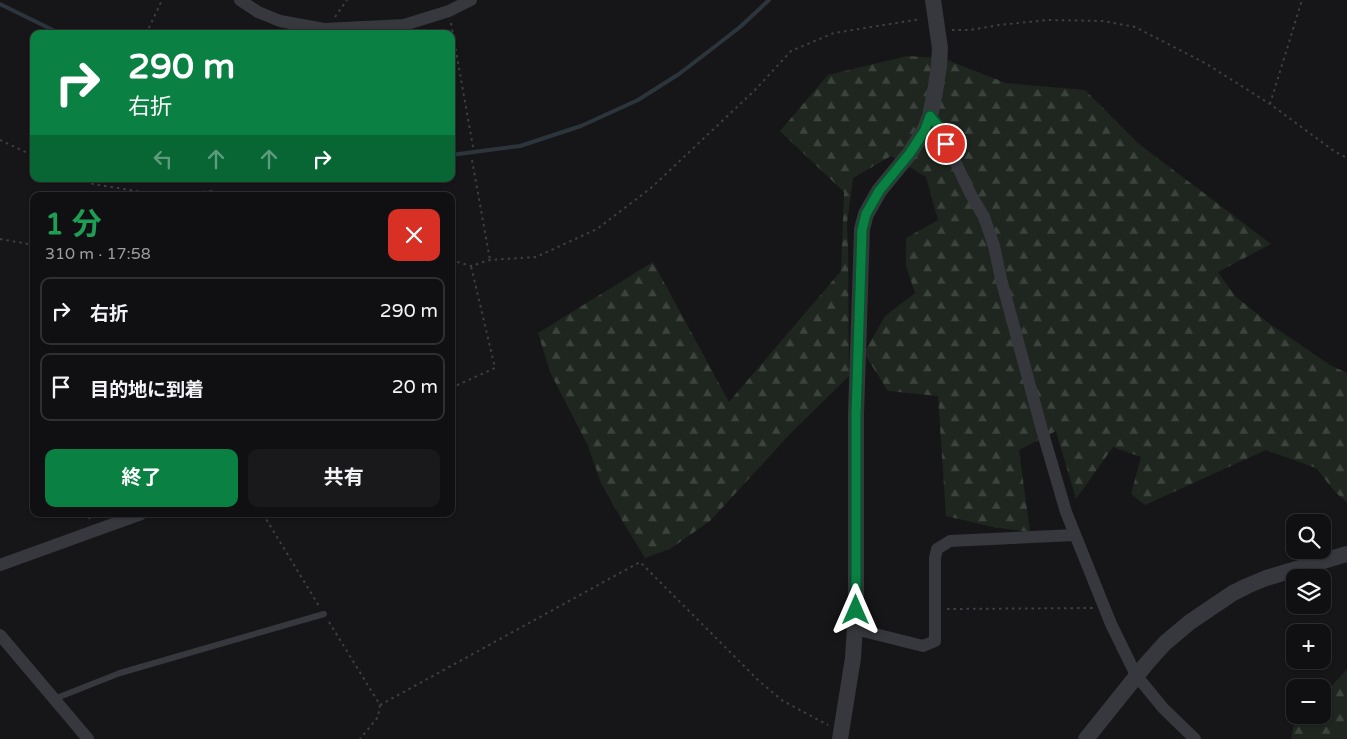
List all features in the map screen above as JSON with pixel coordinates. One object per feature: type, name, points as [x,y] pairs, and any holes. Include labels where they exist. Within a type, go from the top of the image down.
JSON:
[{"type":"street","points":[[240,0],[258,12],[280,21],[326,29],[404,25],[449,11],[471,0]]},
{"type":"street","points":[[841,736],[853,658],[856,610],[856,415],[862,230],[866,214],[879,191],[910,153],[925,130],[930,116],[939,66],[940,48],[933,0]]},
{"type":"street","points":[[930,116],[939,127],[984,218],[994,246],[1001,279],[1066,512],[1104,608],[1136,675],[1163,708],[1195,739]]},
{"type":"street","points":[[0,565],[133,517]]},
{"type":"street","points":[[855,629],[923,646],[935,641],[935,558],[937,549],[950,541],[1075,535]]},
{"type":"street","points":[[1086,739],[1136,675],[1165,643],[1190,622],[1233,593],[1266,578],[1347,554]]},
{"type":"street","points":[[0,635],[88,739]]},
{"type":"lane","points":[[53,699],[120,673],[324,614]]},
{"type":"path","points":[[148,30],[162,0]]},
{"type":"path","points":[[326,29],[347,0]]},
{"type":"path","points":[[1270,104],[1302,0]]},
{"type":"path","points":[[449,11],[452,30]]},
{"type":"path","points":[[455,261],[471,266],[490,260],[536,257],[597,230],[651,188],[755,90],[791,51],[834,33],[937,22],[946,30],[970,30],[1048,20],[1103,22],[1135,27],[1206,63],[1270,104],[1334,151],[1347,158]]},
{"type":"path","points":[[455,45],[473,147]]},
{"type":"path","points":[[0,140],[30,154]]},
{"type":"path","points":[[472,160],[490,260]]},
{"type":"path","points":[[87,182],[142,192]]},
{"type":"path","points":[[202,192],[217,192]]},
{"type":"path","points":[[0,238],[30,244]]},
{"type":"path","points":[[455,386],[495,368],[471,266]]},
{"type":"path","points":[[264,517],[380,705],[378,717],[360,739]]},
{"type":"path","points":[[380,705],[640,562],[759,681],[783,701],[841,736]]},
{"type":"path","points":[[935,609],[1104,608]]},
{"type":"green space","points":[[907,56],[942,58],[1006,83],[1085,90],[1139,144],[1271,244],[1218,272],[1235,296],[1270,324],[1330,365],[1347,373],[1347,502],[1336,493],[1316,468],[1266,450],[1145,505],[1131,494],[1141,457],[1113,447],[1076,499],[1056,431],[1019,450],[1030,532],[993,527],[946,516],[938,396],[888,391],[864,353],[885,316],[915,293],[906,266],[906,238],[938,220],[926,177],[891,156],[853,178],[847,223],[849,376],[789,435],[710,521],[670,549],[645,558],[601,483],[588,446],[550,372],[538,333],[653,262],[729,402],[841,271],[844,192],[780,131],[828,75]]},
{"type":"green space","points":[[1347,669],[1347,739],[1291,739],[1293,727],[1296,724],[1331,724],[1331,687]]},
{"type":"waterway","points":[[455,154],[520,146],[581,126],[638,100],[679,74],[740,27],[769,0]]},
{"type":"waterway","points":[[0,4],[53,30]]},
{"type":"route","points":[[856,610],[856,415],[862,230],[866,214],[879,191],[910,153],[925,130],[930,116],[939,127],[946,144]]}]
